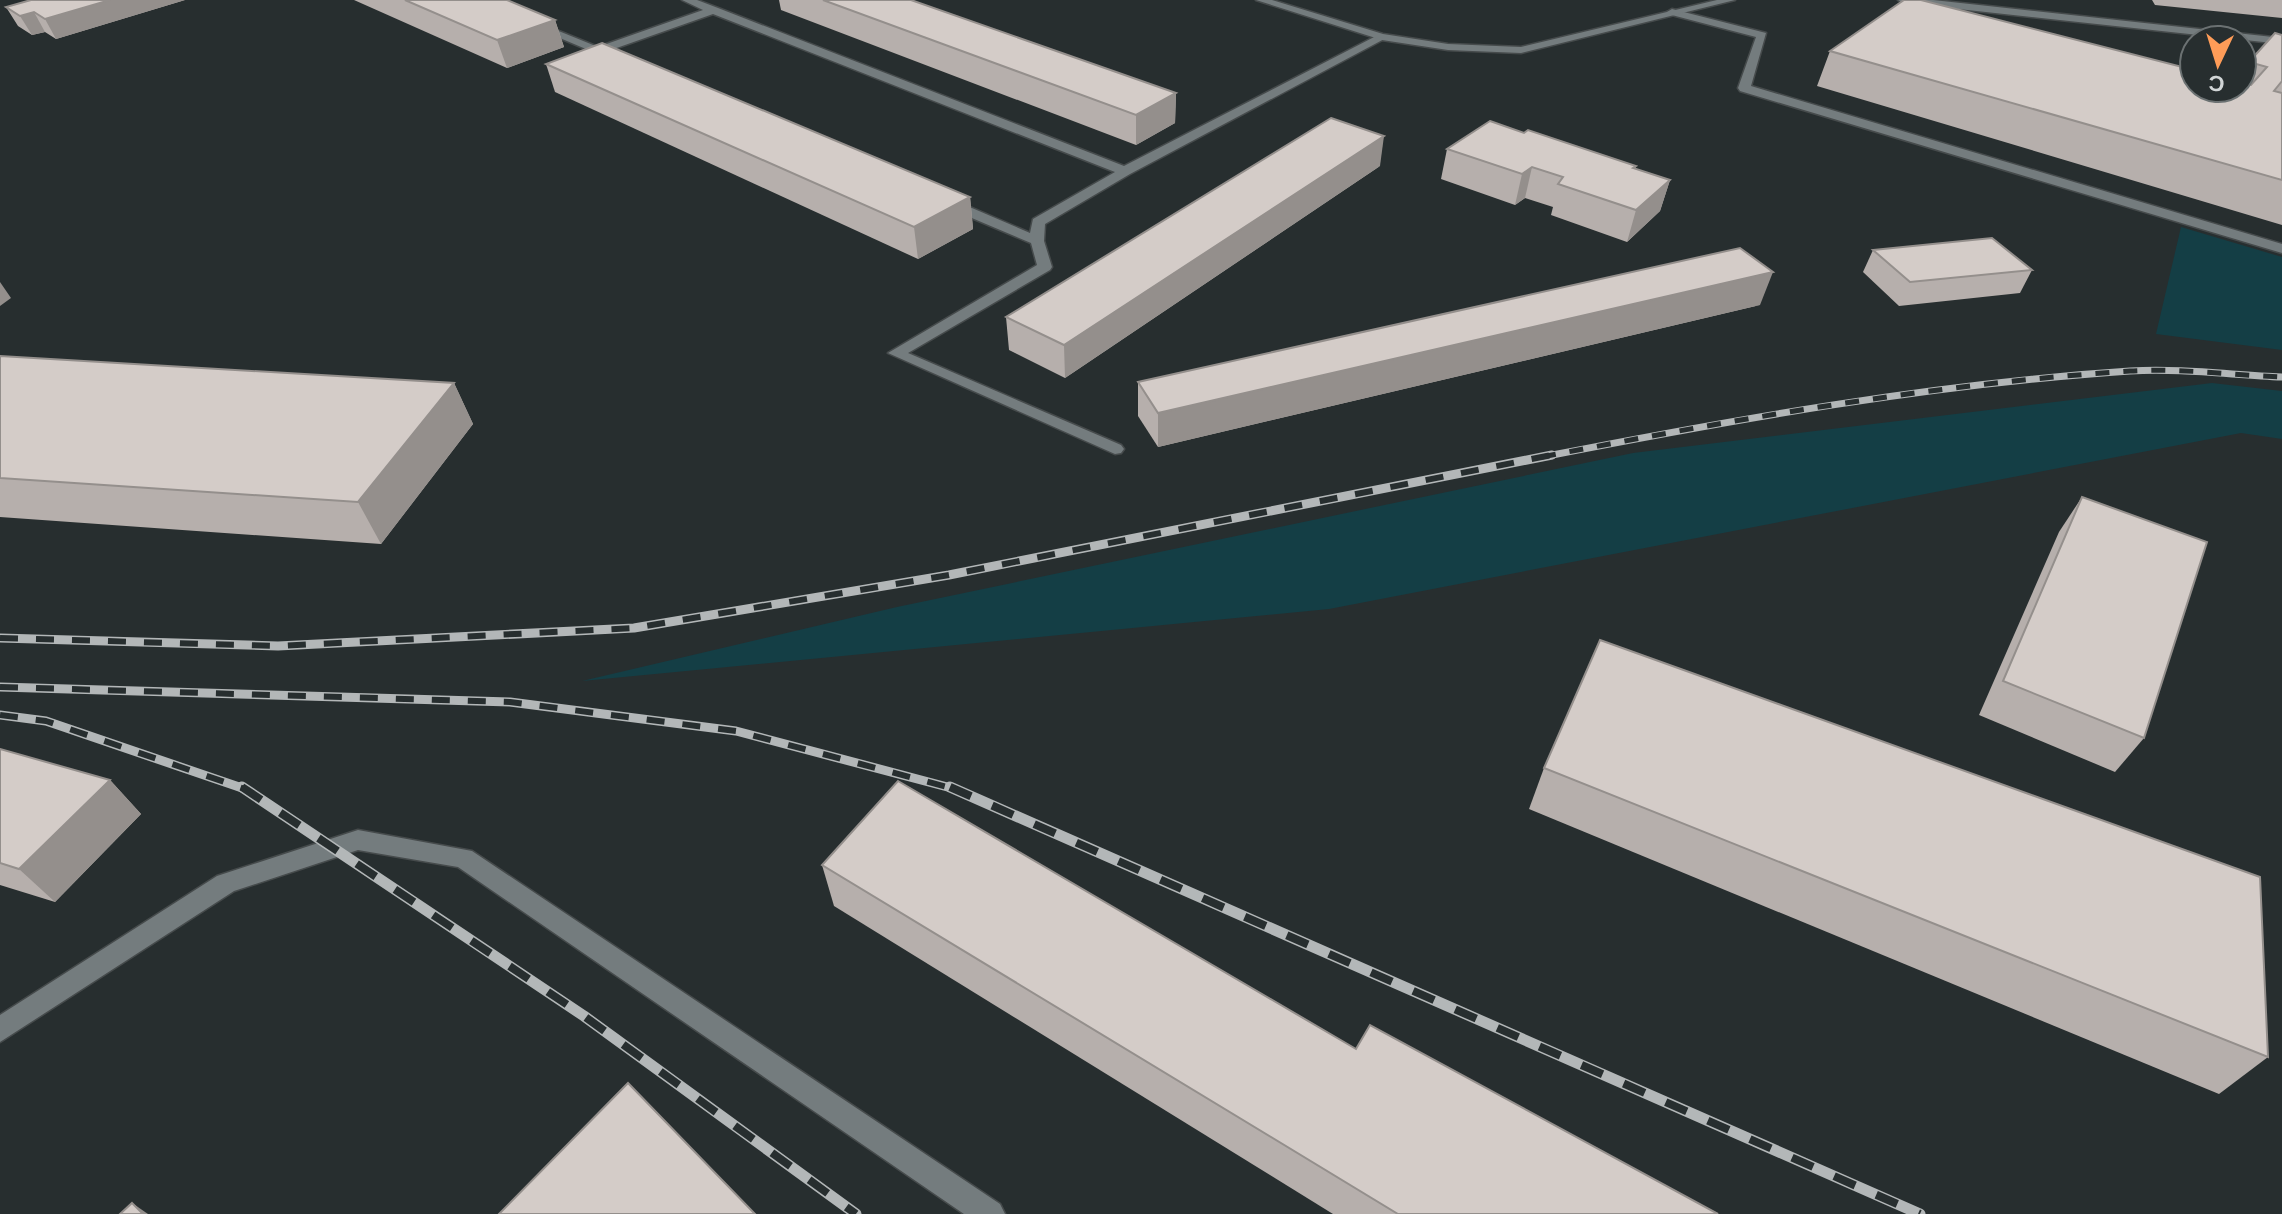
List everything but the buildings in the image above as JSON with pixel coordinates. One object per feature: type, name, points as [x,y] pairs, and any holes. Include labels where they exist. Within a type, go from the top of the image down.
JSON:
[{"type":"main road","points":[[687,0],[1125,171]]},
{"type":"main road","points":[[1261,0],[1382,37],[1448,47],[1521,50],[1730,0]]},
{"type":"main road","points":[[1903,0],[2282,41]]},
{"type":"main road","points":[[598,51],[714,10]]},
{"type":"main road","points":[[1672,12],[1762,35],[1744,88],[2282,249]]},
{"type":"main road","points":[[516,17],[627,64]]},
{"type":"main road","points":[[1115,449],[896,353],[1045,267],[1037,241],[1038,222],[1125,171],[1382,37]]},
{"type":"main road","points":[[935,197],[1037,241]]},
{"type":"main road","points":[[0,1030],[226,883],[358,840],[464,858],[990,1214]]},
{"type":"shaded area","points":[[2181,227],[2282,257],[2282,350],[2156,334]]},
{"type":"shaded area","points":[[2212,383],[2282,391],[2282,439],[2241,433],[1329,609],[582,681],[897,607],[1633,453]]},
{"type":"railway","points":[[1542,457],[1761,417],[1982,385],[2149,370],[2282,377]]},
{"type":"railway","points":[[0,638],[278,646],[634,628],[949,575],[1552,455]]},
{"type":"railway","points":[[0,687],[510,702],[736,731],[954,789]]},
{"type":"railway","points":[[0,715],[46,721],[245,789]]},
{"type":"railway","points":[[950,787],[954,789]]},
{"type":"railway","points":[[245,789],[584,1016],[856,1214]]},
{"type":"railway","points":[[954,789],[1920,1214]]}]
